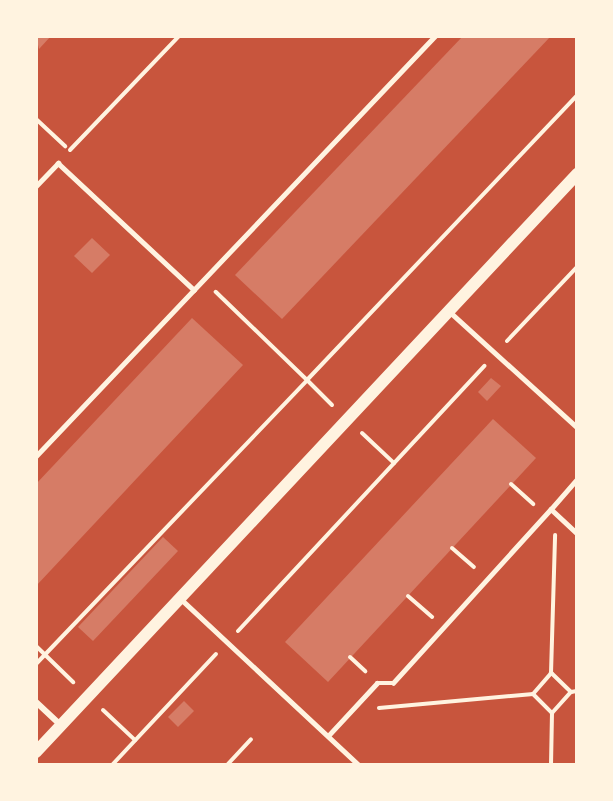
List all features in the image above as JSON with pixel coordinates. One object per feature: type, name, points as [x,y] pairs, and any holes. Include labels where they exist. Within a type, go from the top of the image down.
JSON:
[{"type":"main road","points":[[36,752],[577,174]]},
{"type":"street","points":[[36,702],[61,725]]},
{"type":"lane","points":[[36,456],[435,36]]},
{"type":"lane","points":[[36,186],[58,163],[194,290]]},
{"type":"lane","points":[[449,311],[577,427]]},
{"type":"lane","points":[[328,736],[377,683],[393,683],[577,479]]},
{"type":"lane","points":[[550,509],[577,533]]},
{"type":"lane","points":[[180,598],[359,765]]},
{"type":"path","points":[[58,163],[179,36]]},
{"type":"path","points":[[36,664],[577,95]]},
{"type":"path","points":[[36,119],[70,151]]},
{"type":"path","points":[[112,765],[577,267]]},
{"type":"path","points":[[203,279],[394,463]]},
{"type":"path","points":[[512,484],[545,515]]},
{"type":"path","points":[[351,710],[533,694],[551,673],[555,513]]},
{"type":"path","points":[[452,548],[487,579]]},
{"type":"path","points":[[408,596],[444,627]]},
{"type":"path","points":[[551,673],[571,692]]},
{"type":"path","points":[[551,765],[552,712],[571,692],[577,691]]},
{"type":"path","points":[[533,694],[552,712]]},
{"type":"path","points":[[227,765],[251,739]]},
{"type":"building","points":[[36,36],[51,36],[39,49]]},
{"type":"building","points":[[463,36],[551,36],[282,319],[235,275]]},
{"type":"building","points":[[92,238],[110,255],[92,273],[74,256]]},
{"type":"building","points":[[192,318],[243,365],[36,586],[36,484]]},
{"type":"building","points":[[491,378],[501,386],[487,401],[478,392]]},
{"type":"building","points":[[493,419],[536,458],[328,682],[285,642]]},
{"type":"building","points":[[163,537],[178,551],[93,641],[78,627]]},
{"type":"building","points":[[184,701],[194,711],[178,727],[168,717]]}]
